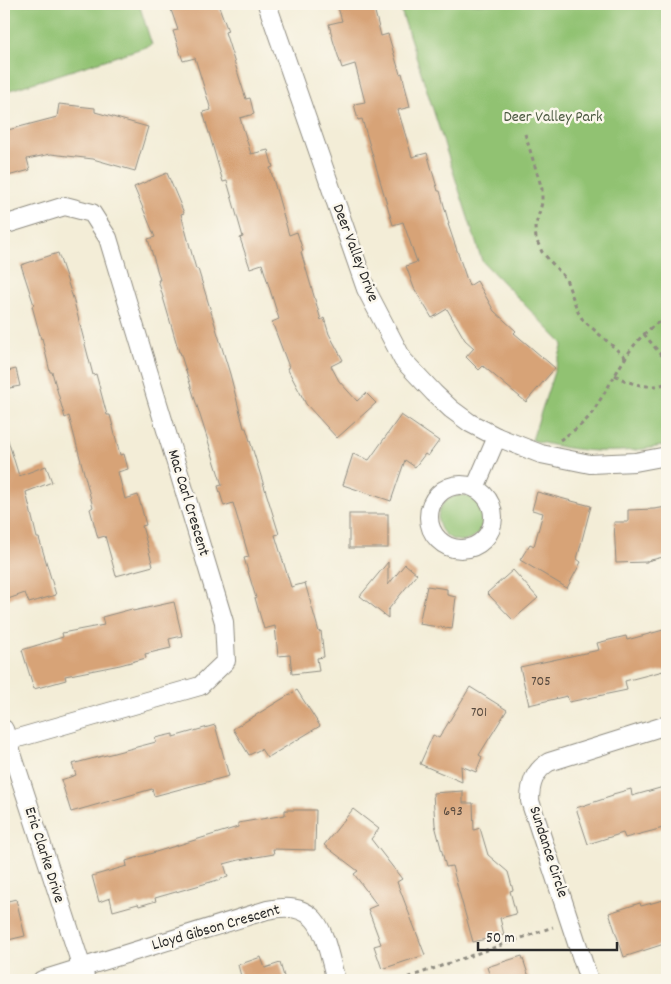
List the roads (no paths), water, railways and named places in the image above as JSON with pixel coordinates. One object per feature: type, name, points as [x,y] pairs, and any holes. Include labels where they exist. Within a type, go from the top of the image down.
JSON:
[{"type":"street","name":"Deer Valley Drive","points":[[267,4],[366,289],[403,360],[451,409],[470,423],[497,438],[541,454],[590,464],[635,462],[667,456]]},
{"type":"street","name":"Mac Carl Crescent","points":[[4,225],[65,206],[92,213],[108,238],[224,622],[226,661],[200,686],[5,737]]},
{"type":"street","points":[[475,488],[497,438]]},
{"type":"street","name":"Sundance Circle","points":[[590,980],[530,801],[530,788],[534,776],[540,767],[557,758],[667,725]]},
{"type":"street","name":"Eric Clarke Drive","points":[[5,737],[84,974]]},
{"type":"street","name":"Lloyd Gibson Crescent","points":[[42,980],[84,974],[267,910],[290,907],[307,913],[318,923],[336,980]]},
{"type":"park label","name":"Deer Valley Park","points":[[553,117]]}]
